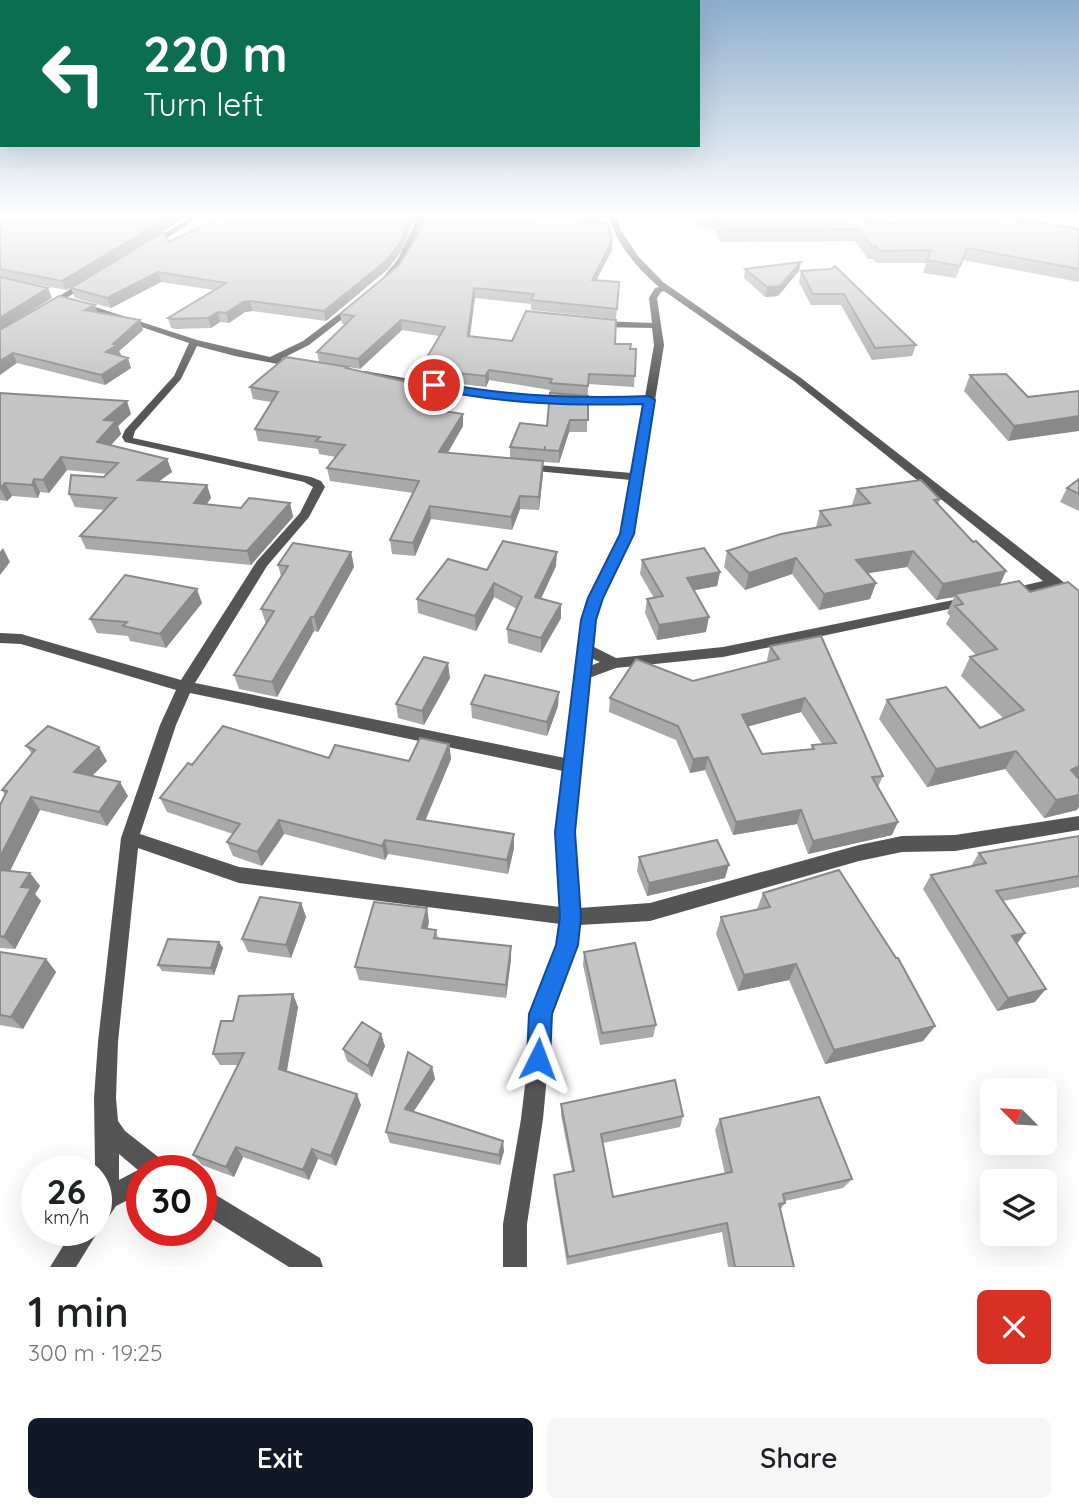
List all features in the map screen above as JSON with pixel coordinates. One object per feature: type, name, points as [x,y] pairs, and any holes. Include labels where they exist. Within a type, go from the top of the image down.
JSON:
[{"type":"street","points":[[373,291],[393,273]]},
{"type":"street","points":[[650,273],[665,288],[798,380],[1079,603]]},
{"type":"street","points":[[34,314],[58,296],[99,275]]},
{"type":"street","points":[[514,1267],[515,1224],[532,1119],[540,1043],[540,1014],[567,945],[570,917],[565,832],[588,620],[627,534],[659,345],[653,298],[658,290],[665,288]]},
{"type":"street","points":[[58,296],[194,342],[310,366]]},
{"type":"street","points":[[271,360],[306,342],[364,298]]},
{"type":"street","points":[[591,323],[658,326]]},
{"type":"street","points":[[105,1155],[108,1042],[130,838],[168,725],[186,687],[262,564],[305,514],[318,487],[307,479],[129,440],[127,437],[130,430],[178,377],[194,342]]},
{"type":"street","points":[[348,372],[483,395],[589,402],[649,400]]},
{"type":"street","points":[[515,466],[635,477]]},
{"type":"street","points":[[582,675],[614,663],[723,652],[983,598],[1060,586],[1079,587]]},
{"type":"street","points":[[0,638],[21,639],[186,687],[571,766]]},
{"type":"street","points":[[585,649],[614,663]]},
{"type":"street","points":[[130,838],[239,874],[570,917],[650,912],[859,853],[902,844],[955,843],[1079,823]]},
{"type":"street","points":[[107,1125],[117,1139],[138,1155]]},
{"type":"street","points":[[217,1208],[311,1267]]},
{"type":"street","points":[[62,1267],[76,1246]]},
{"type":"building","points":[[21,273],[75,273],[62,281]]},
{"type":"building","points":[[95,273],[156,273],[107,298],[71,288]]},
{"type":"building","points":[[165,273],[371,273],[324,311],[250,301],[243,302],[226,313],[218,312],[208,318],[168,318],[226,283]]},
{"type":"building","points":[[389,273],[596,273],[592,280],[619,282],[617,309],[531,300],[534,294],[474,288],[468,336],[512,341],[526,311],[616,320],[615,344],[631,344],[630,349],[636,349],[635,376],[589,374],[588,386],[550,383],[552,379],[489,370],[485,376],[420,369],[445,327],[401,320],[358,359],[317,352],[354,316],[340,314]]},
{"type":"building","points":[[750,273],[791,273],[780,286],[767,287]]},
{"type":"building","points":[[802,273],[842,273],[916,345],[875,348],[844,294],[813,294]]},
{"type":"building","points":[[0,277],[48,288],[0,318]]},
{"type":"building","points":[[59,296],[95,305],[85,310],[140,320],[113,344],[117,345],[106,352],[128,358],[101,375],[13,353],[0,361],[0,330]]},
{"type":"building","points":[[286,357],[348,367],[346,368],[411,383],[414,377],[446,383],[423,408],[463,414],[439,452],[543,461],[539,497],[520,496],[511,517],[430,506],[413,543],[390,540],[419,481],[327,468],[345,445],[316,441],[320,437],[255,429],[278,392],[250,387]]},
{"type":"building","points":[[1006,374],[1028,397],[1079,391],[1079,416],[1014,426],[970,375]]},
{"type":"building","points":[[0,393],[127,401],[104,420],[116,421],[97,442],[167,459],[138,480],[207,485],[194,503],[241,508],[249,498],[290,503],[247,551],[80,536],[116,498],[69,494],[71,475],[104,477],[118,463],[61,457],[43,480],[34,479],[32,485],[5,483],[0,488]]},
{"type":"building","points":[[550,393],[588,396],[588,420],[570,420],[559,451],[510,447],[520,423],[547,426]]},
{"type":"building","points":[[1079,479],[1079,494],[1067,488]]},
{"type":"building","points":[[921,480],[940,499],[934,500],[973,542],[976,541],[1006,571],[943,584],[913,551],[856,560],[876,583],[824,594],[796,558],[749,573],[727,551],[781,534],[831,525],[820,511],[870,503],[857,489]]},
{"type":"building","points":[[503,541],[557,552],[535,597],[561,604],[541,638],[507,629],[522,597],[494,583],[475,616],[417,599],[448,559],[487,570]]},
{"type":"building","points":[[293,543],[351,552],[314,617],[311,617],[272,682],[234,675],[274,611],[261,609],[288,566],[278,565]]},
{"type":"building","points":[[704,548],[720,572],[687,578],[709,617],[659,625],[647,599],[663,596],[642,560]]},
{"type":"building","points":[[125,575],[197,589],[160,634],[123,626],[127,622],[90,619]]},
{"type":"building","points":[[1019,581],[1030,592],[1068,582],[1079,591],[1079,766],[1071,770],[1079,779],[1079,795],[1056,800],[1016,751],[936,769],[887,700],[946,687],[980,728],[1024,710],[970,657],[997,649],[955,606],[963,604],[955,594]]},
{"type":"building","points":[[821,636],[883,776],[872,777],[898,822],[813,841],[801,810],[736,822],[708,757],[693,759],[678,726],[610,698],[636,659],[693,681],[779,659],[770,646]],"holes":[[[805,698],[836,743],[812,745],[814,749],[762,754],[742,715]]]},
{"type":"building","points":[[424,657],[448,663],[422,711],[396,704]]},
{"type":"building","points":[[485,675],[559,692],[547,722],[471,704]]},
{"type":"building","points":[[48,726],[99,747],[74,772],[120,782],[99,812],[31,797],[0,857],[0,805],[7,791],[2,790],[35,750],[26,746]]},
{"type":"building","points":[[223,726],[329,758],[335,745],[409,761],[420,738],[449,744],[417,819],[514,834],[507,860],[385,840],[382,846],[279,820],[257,852],[227,842],[240,824],[160,798],[188,763],[192,765]]},
{"type":"building","points":[[1079,836],[1079,876],[996,891],[1025,933],[1012,936],[1046,989],[1008,998],[931,875],[986,863],[979,853]]},
{"type":"building","points":[[717,840],[729,865],[649,883],[639,857]]},
{"type":"building","points":[[0,870],[30,873],[21,887],[31,888],[4,937],[0,936]]},
{"type":"building","points":[[839,870],[898,958],[935,1026],[834,1050],[796,964],[744,975],[721,917],[770,907],[763,893]]},
{"type":"building","points":[[260,897],[301,903],[286,945],[242,939]]},
{"type":"building","points":[[374,902],[427,908],[422,928],[436,930],[434,938],[511,946],[506,985],[355,967]]},
{"type":"building","points":[[168,939],[219,942],[211,968],[158,965]]},
{"type":"building","points":[[635,943],[656,1025],[602,1033],[584,952]]},
{"type":"building","points":[[0,952],[46,959],[11,1017],[0,1015]]},
{"type":"building","points":[[293,994],[279,1069],[357,1094],[331,1156],[312,1149],[303,1170],[236,1147],[226,1167],[217,1164],[217,1155],[193,1155],[244,1053],[213,1054],[221,1021],[233,1021],[239,996]]},
{"type":"building","points":[[362,1022],[381,1034],[368,1066],[343,1049]]},
{"type":"building","points":[[408,1052],[432,1067],[405,1109],[503,1141],[499,1155],[386,1132]]},
{"type":"building","points":[[675,1080],[683,1116],[601,1134],[613,1197],[732,1172],[720,1119],[819,1097],[852,1179],[783,1194],[785,1203],[779,1204],[794,1267],[735,1267],[727,1223],[568,1257],[554,1175],[574,1171],[561,1104]]},
{"type":"route","points":[[434,385],[483,395],[589,402],[649,400],[627,534],[588,620],[565,832],[570,917],[567,945],[540,1014],[538,1059]]}]
